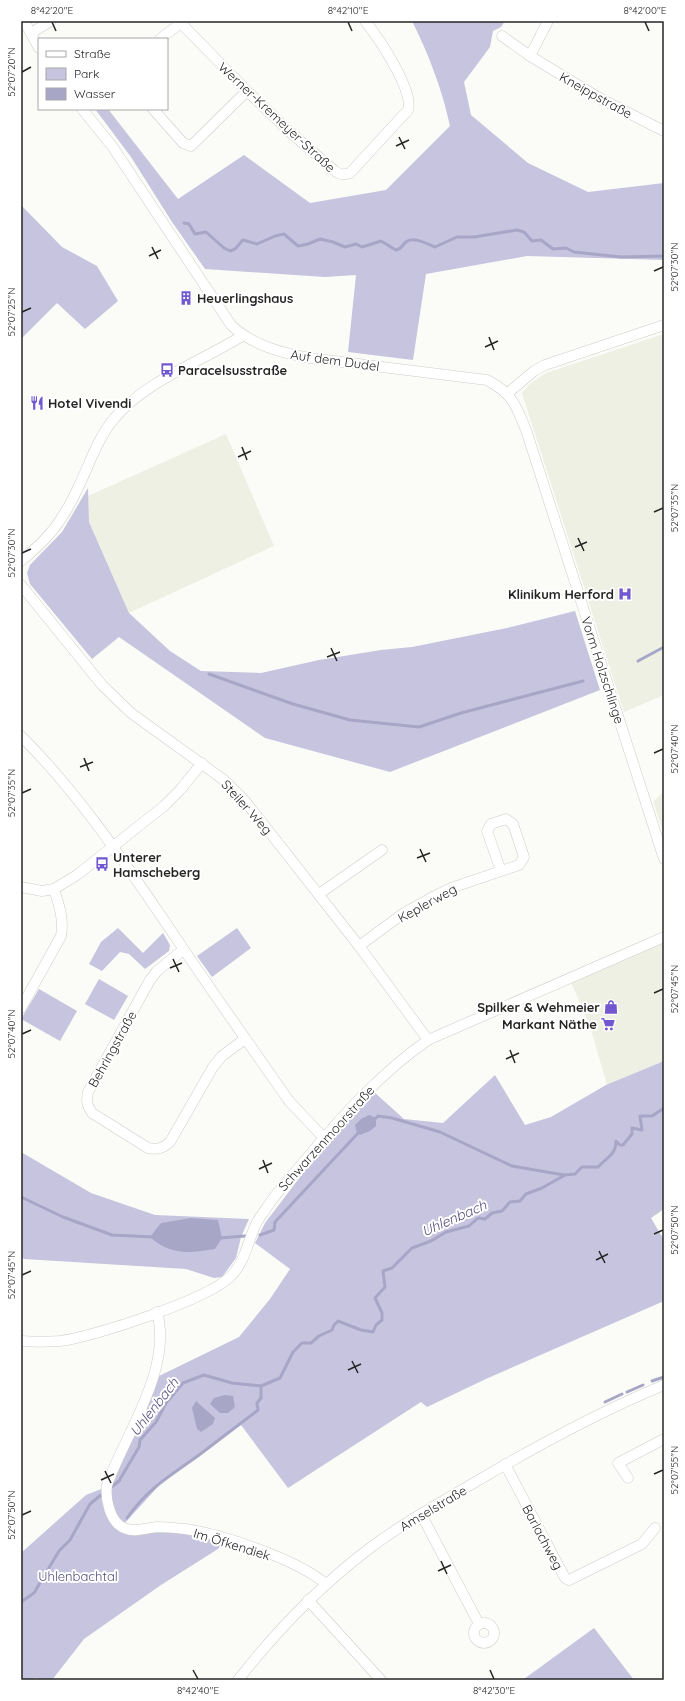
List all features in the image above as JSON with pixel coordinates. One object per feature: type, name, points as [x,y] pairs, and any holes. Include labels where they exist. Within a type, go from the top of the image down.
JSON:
[{"type":"street","points":[[24,21],[38,46]]},
{"type":"street","points":[[31,33],[51,21]]},
{"type":"street","name":"Werner-Kremeyer-Straße","points":[[180,22],[247,91],[291,133],[340,174],[350,173],[408,110],[409,105],[401,80],[392,62],[365,21]]},
{"type":"street","points":[[530,56],[548,21]]},
{"type":"street","points":[[161,38],[180,22]]},
{"type":"street","name":"Kneippstraße","points":[[502,36],[530,56],[588,92],[664,131]]},
{"type":"street","points":[[154,110],[183,143],[191,146],[247,91]]},
{"type":"street","name":"Auf dem Dudel","points":[[83,110],[112,146],[231,325],[242,336],[266,346],[297,355],[487,380],[508,393]]},
{"type":"street","points":[[508,393],[534,371],[545,365],[664,325]]},
{"type":"street","points":[[21,560],[42,544],[56,528],[78,490],[102,435],[123,409],[152,386],[215,353],[242,336]]},
{"type":"street","name":"Vorm Holzschlinge","points":[[508,393],[515,403],[526,430],[664,859]]},
{"type":"street","name":"Steiler Weg","points":[[21,585],[116,701],[224,780],[245,801],[359,946],[428,1040]]},
{"type":"street","points":[[21,736],[48,762],[76,795],[289,1100],[324,1138]]},
{"type":"street","points":[[21,886],[42,891],[54,889],[77,875],[164,806],[180,790],[202,763]]},
{"type":"street","name":"Keplerweg","points":[[359,946],[404,913],[429,899],[451,888],[519,865],[524,857],[513,824],[506,819],[491,824],[488,831],[501,871]]},
{"type":"street","points":[[319,894],[382,850]]},
{"type":"street","points":[[21,1008],[61,936],[63,926],[62,913],[54,889]]},
{"type":"street","name":"Schwarzenmoorstraße","points":[[21,1341],[61,1341],[82,1337],[157,1312],[211,1291],[231,1277],[239,1265],[257,1222],[274,1197],[324,1138],[381,1078],[428,1040],[662,937]]},
{"type":"street","name":"Behringstraße","points":[[184,950],[157,971],[150,980],[88,1092],[86,1100],[92,1113],[148,1148],[155,1150],[162,1148],[170,1142],[213,1067],[222,1056],[245,1039]]},
{"type":"street","name":"Im Öfkendiek","points":[[157,1312],[160,1334],[150,1387],[107,1485],[107,1500],[114,1518],[118,1524],[130,1530],[158,1527],[185,1529],[240,1543],[294,1564],[316,1575],[326,1584]]},
{"type":"street","name":"Amselstraße","points":[[238,1680],[284,1625],[308,1600],[371,1547],[505,1464],[585,1420],[664,1385]]},
{"type":"street","points":[[628,1478],[618,1463],[664,1439]]},
{"type":"street","name":"Barlachweg","points":[[505,1464],[565,1578],[569,1580],[642,1544],[655,1528]]},
{"type":"street","points":[[422,1514],[480,1624]]},
{"type":"street","points":[[308,1600],[381,1680]]},
{"type":"shaded area","name":"Klinikum Herford","points":[[664,334],[664,695],[624,712],[522,393],[531,383],[546,373]]},
{"type":"shaded area","points":[[226,434],[274,546],[129,613],[89,522],[88,496]]},
{"type":"shaded area","points":[[664,791],[664,834],[653,802]]},
{"type":"shaded area","points":[[664,942],[664,1061],[607,1085],[590,1026],[571,982]]},
{"type":"green space","points":[[412,21],[505,21],[501,27],[493,31],[490,47],[464,82],[471,115],[528,163],[588,192],[664,183],[664,260],[527,256],[426,274],[413,360],[348,352],[356,275],[325,277],[205,269],[172,222],[131,157],[96,110],[109,110],[178,199],[244,155],[310,203],[386,190],[450,126],[443,99],[424,47]]},
{"type":"green space","points":[[21,205],[62,247],[97,266],[118,301],[85,329],[57,303],[21,339]]},
{"type":"green space","points":[[88,488],[89,522],[129,613],[170,651],[201,671],[261,673],[319,660],[381,650],[412,647],[507,628],[575,611],[600,690],[390,772],[265,738],[119,637],[92,659],[30,584],[27,573],[30,565],[62,532]]},
{"type":"green space","points":[[118,928],[143,953],[163,933],[170,945],[169,951],[145,969],[129,954],[120,952],[102,971],[89,964],[101,942]]},
{"type":"green space","points":[[237,928],[251,948],[212,977],[197,956]]},
{"type":"green space","points":[[99,979],[128,996],[114,1020],[85,1004]]},
{"type":"green space","points":[[39,989],[77,1011],[60,1041],[21,1019]]},
{"type":"green space","name":"Uhlenbachtal","points":[[664,1061],[664,1209],[651,1218],[664,1240],[664,1301],[488,1378],[427,1407],[421,1402],[288,1488],[241,1425],[165,1479],[123,1525],[121,1533],[160,1530],[185,1533],[225,1541],[218,1549],[161,1585],[84,1639],[52,1680],[41,1680],[36,1678],[34,1680],[21,1680],[21,1553],[86,1495],[109,1486],[157,1377],[239,1337],[270,1299],[290,1269],[255,1243],[265,1223],[339,1126],[374,1092],[404,1119],[443,1123],[495,1075],[525,1125],[551,1117],[606,1085]]},
{"type":"green space","points":[[21,1152],[91,1193],[155,1215],[249,1219],[241,1237],[236,1258],[222,1277],[214,1278],[186,1269],[24,1259],[21,1257]]},
{"type":"green space","points":[[594,1628],[634,1680],[522,1680],[524,1679]]},
{"type":"water","points":[[369,1115],[376,1118],[376,1126],[370,1131],[360,1135],[357,1133],[355,1125],[361,1119]]},
{"type":"water","points":[[191,1218],[218,1220],[222,1238],[215,1249],[181,1252],[166,1247],[150,1237],[161,1223]]},
{"type":"water","points":[[225,1395],[233,1396],[235,1407],[228,1413],[220,1413],[210,1404],[214,1398]]},
{"type":"water","points":[[196,1401],[215,1418],[213,1424],[201,1432],[197,1429],[192,1408]]},
{"type":"waterway","points":[[184,223],[189,224],[195,234],[206,232],[224,248],[230,251],[235,249],[243,240],[257,244],[275,236],[284,234],[298,246],[320,239],[345,247],[356,244],[362,247],[381,241],[396,250],[400,249],[409,240],[420,241],[435,247],[457,237],[474,237],[517,230],[524,232],[532,241],[541,240],[553,249],[566,248],[574,252],[621,257],[664,256]]},
{"type":"waterway","points":[[638,661],[664,647]]},
{"type":"waterway","points":[[209,674],[293,704],[350,720],[419,727],[461,713],[583,681]]},
{"type":"waterway","name":"Uhlenbach","points":[[109,1489],[119,1481],[139,1447],[140,1440],[156,1422],[166,1403],[183,1383],[204,1375],[232,1383],[261,1386],[280,1378],[293,1352],[302,1343],[311,1343],[319,1336],[332,1330],[338,1321],[361,1330],[373,1332],[376,1325],[382,1320],[382,1313],[375,1298],[385,1287],[383,1271],[392,1268],[412,1248],[431,1241],[446,1232],[469,1226],[478,1218],[485,1219],[492,1213],[502,1211],[510,1202],[520,1201],[526,1194],[542,1188],[565,1175],[575,1174],[582,1167],[598,1167],[613,1153],[616,1146],[616,1141],[620,1145],[623,1145],[632,1134],[632,1128],[642,1130],[640,1116],[652,1116],[664,1108]]},
{"type":"waterway","points":[[374,1120],[378,1116],[392,1118],[440,1132],[512,1166],[564,1175]]},
{"type":"waterway","points":[[260,1235],[274,1230],[275,1222],[360,1131]]},
{"type":"waterway","points":[[21,1197],[63,1217],[112,1235],[154,1237]]},
{"type":"waterway","points":[[219,1238],[245,1236]]},
{"type":"waterway","points":[[652,1381],[664,1377]]},
{"type":"waterway","points":[[627,1392],[643,1385]]},
{"type":"waterway","points":[[127,1518],[143,1498],[160,1483],[258,1410],[257,1403],[261,1398],[261,1386]]},
{"type":"waterway","points":[[605,1402],[622,1394]]},
{"type":"waterway","name":"Uhlenbach","points":[[21,1602],[34,1593],[59,1551],[70,1540],[90,1504],[101,1495]]},
{"type":"place","name":"Heuerlingshaus","points":[[186,298]]},
{"type":"place","name":"Paracelsusstraße","points":[[167,370]]},
{"type":"place","name":"Hotel Vivendi","points":[[37,403]]},
{"type":"place","name":"Klinikum Herford","points":[[625,594]]},
{"type":"place","name":"Unterer Hamscheberg","points":[[102,864]]},
{"type":"place","name":"Spilker & Wehmeier","points":[[611,1007]]},
{"type":"place","name":"Markant Näthe","points":[[608,1024]]}]
